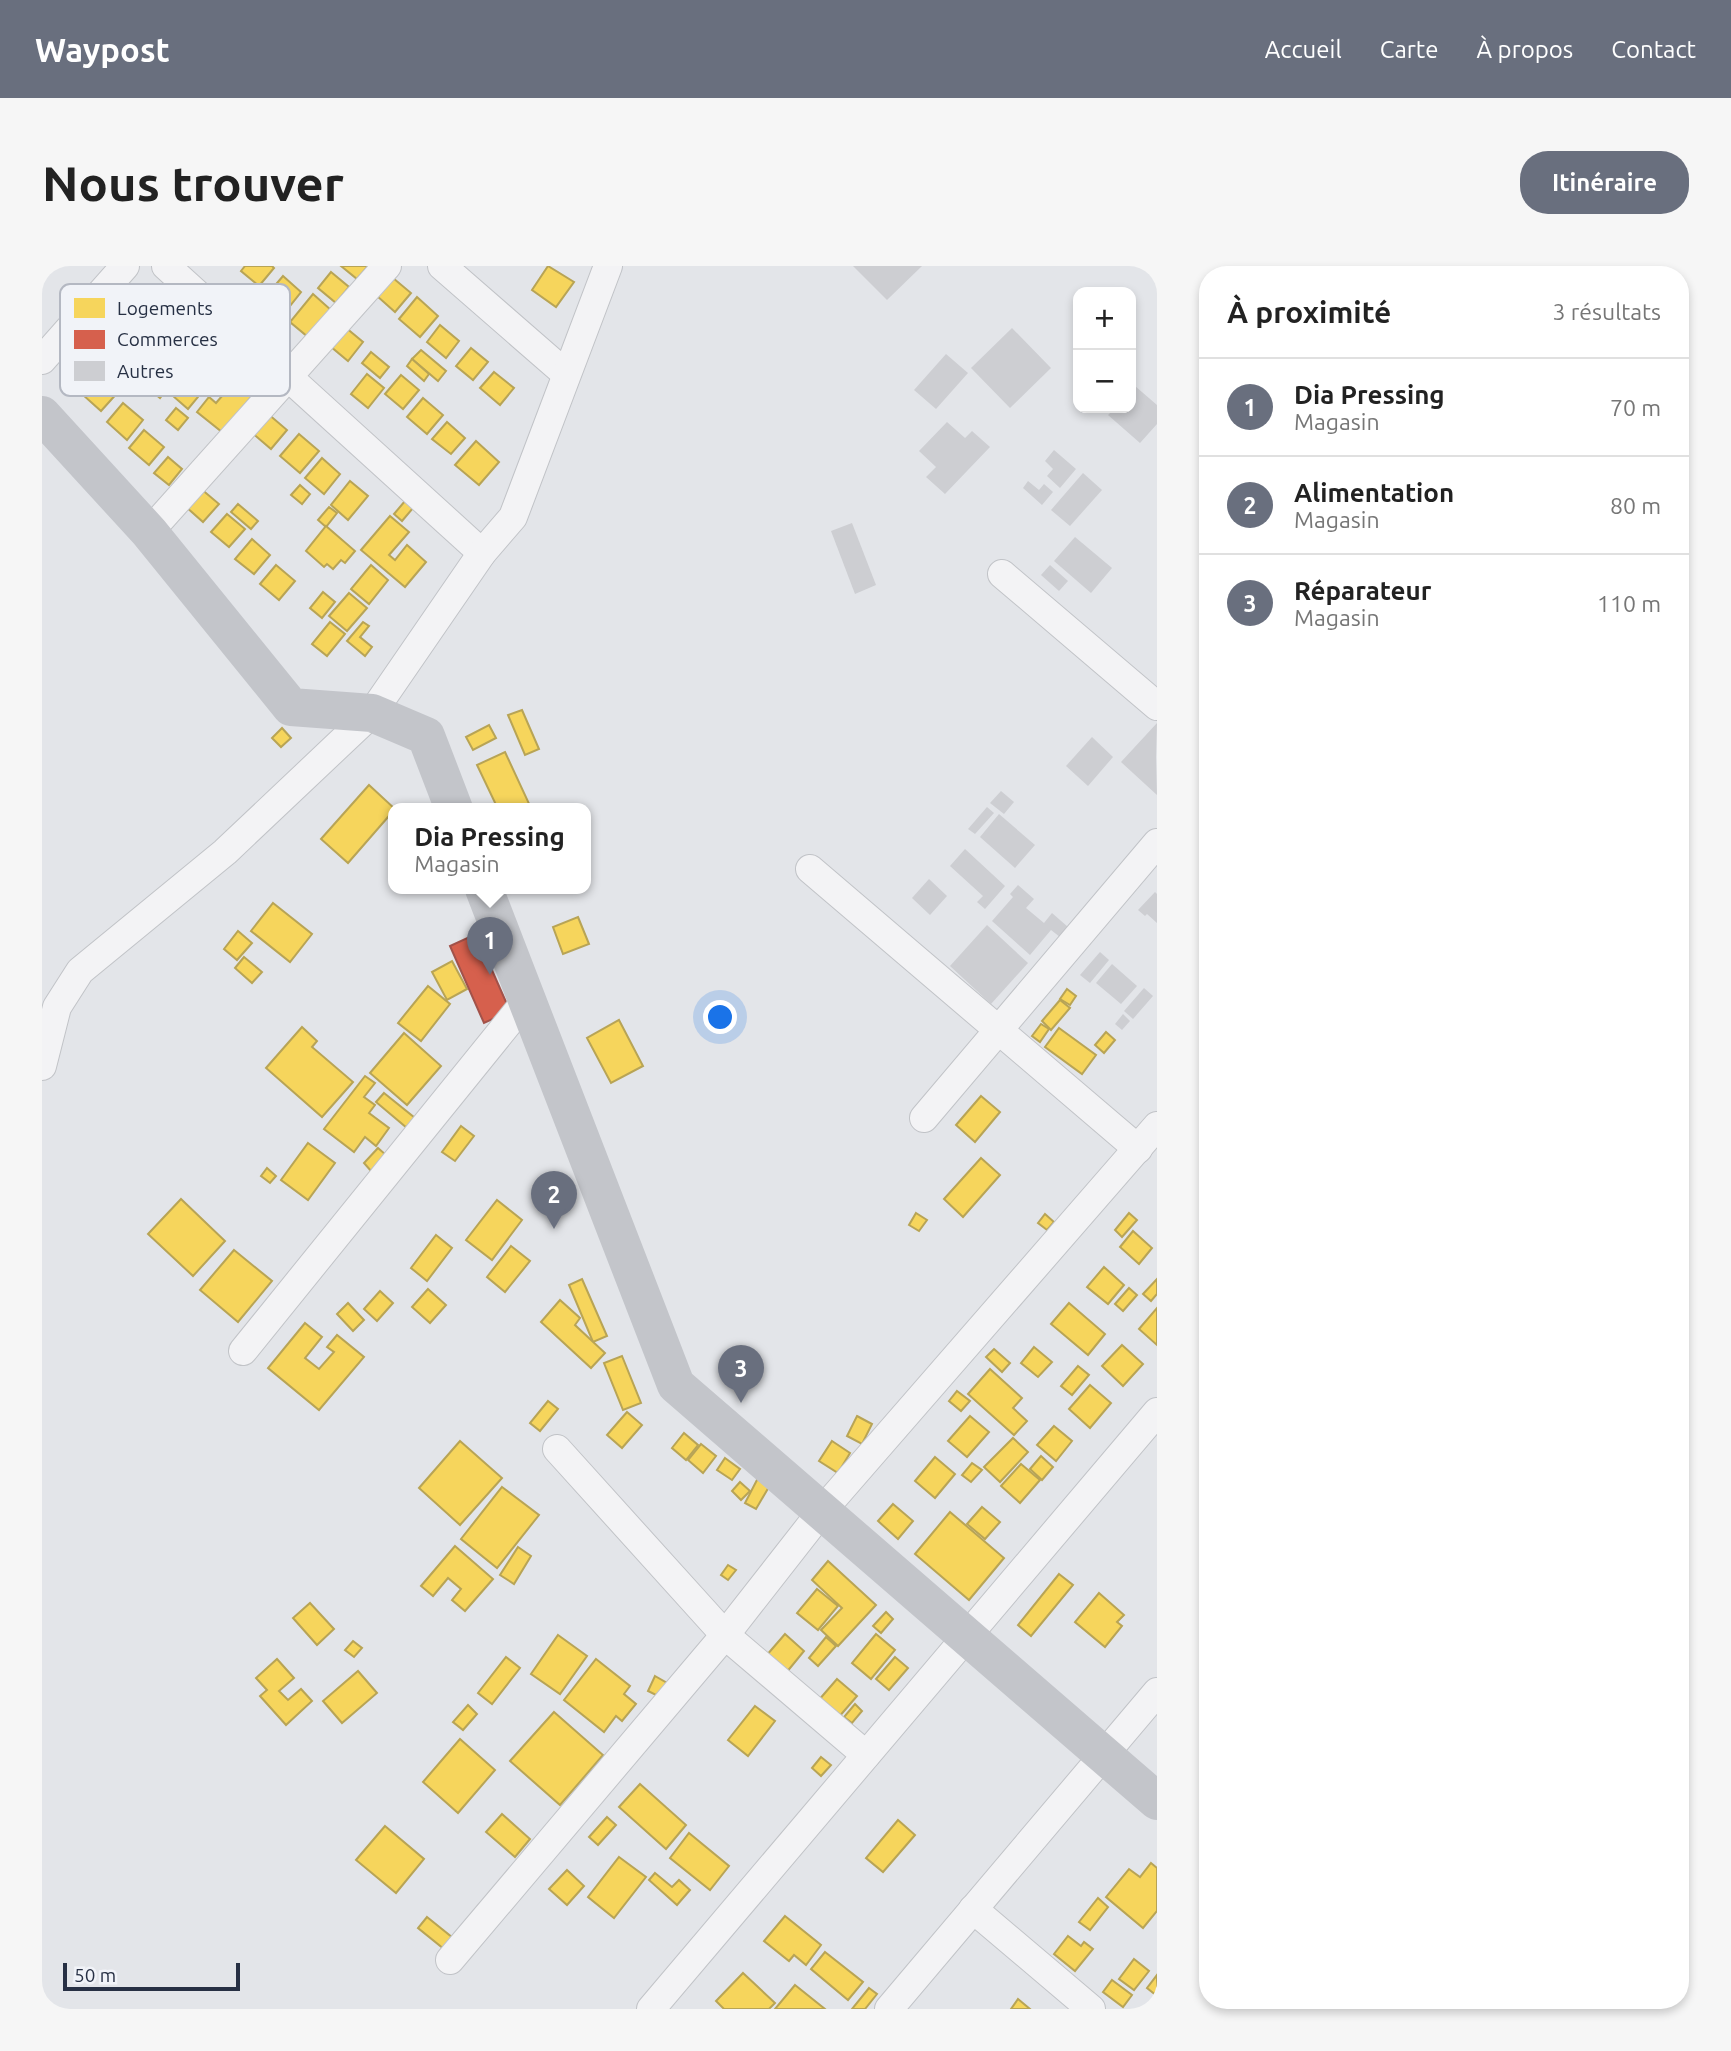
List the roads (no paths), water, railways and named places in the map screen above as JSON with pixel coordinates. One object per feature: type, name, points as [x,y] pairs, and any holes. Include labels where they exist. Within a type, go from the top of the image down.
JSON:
[{"type":"street","points":[[109,284],[125,266]]},
{"type":"street","points":[[166,266],[186,284]]},
{"type":"street","points":[[290,375],[387,266]]},
{"type":"street","points":[[442,266],[566,374]]},
{"type":"street","points":[[43,1053],[57,1007],[80,971],[225,852],[372,713],[482,554],[513,517],[608,266]]},
{"type":"street","points":[[42,360],[60,340]]},
{"type":"street","points":[[290,379],[482,554]]},
{"type":"street","points":[[149,532],[271,396]]},
{"type":"street","points":[[42,415],[149,532],[290,707],[372,713],[426,736],[452,803]]},
{"type":"street","points":[[1002,574],[1157,706]]},
{"type":"street","points":[[924,1118],[1157,842]]},
{"type":"street","points":[[810,869],[1138,1149]]},
{"type":"street","points":[[486,894],[676,1385],[1157,1801]]},
{"type":"street","points":[[243,1351],[526,1000]]},
{"type":"street","points":[[450,1960],[726,1635],[822,1511],[1157,1126]]},
{"type":"street","points":[[651,2009],[1157,1412]]},
{"type":"street","points":[[557,1449],[726,1635],[866,1755]]},
{"type":"street","points":[[889,2009],[1157,1692]]},
{"type":"street","points":[[973,1909],[1091,2009]]},
{"type":"place","name":"Dia Pressing","points":[[490,975]]},
{"type":"place","name":"Alimentation","points":[[554,1229]]},
{"type":"place","name":"Réparateur","points":[[741,1403]]}]
